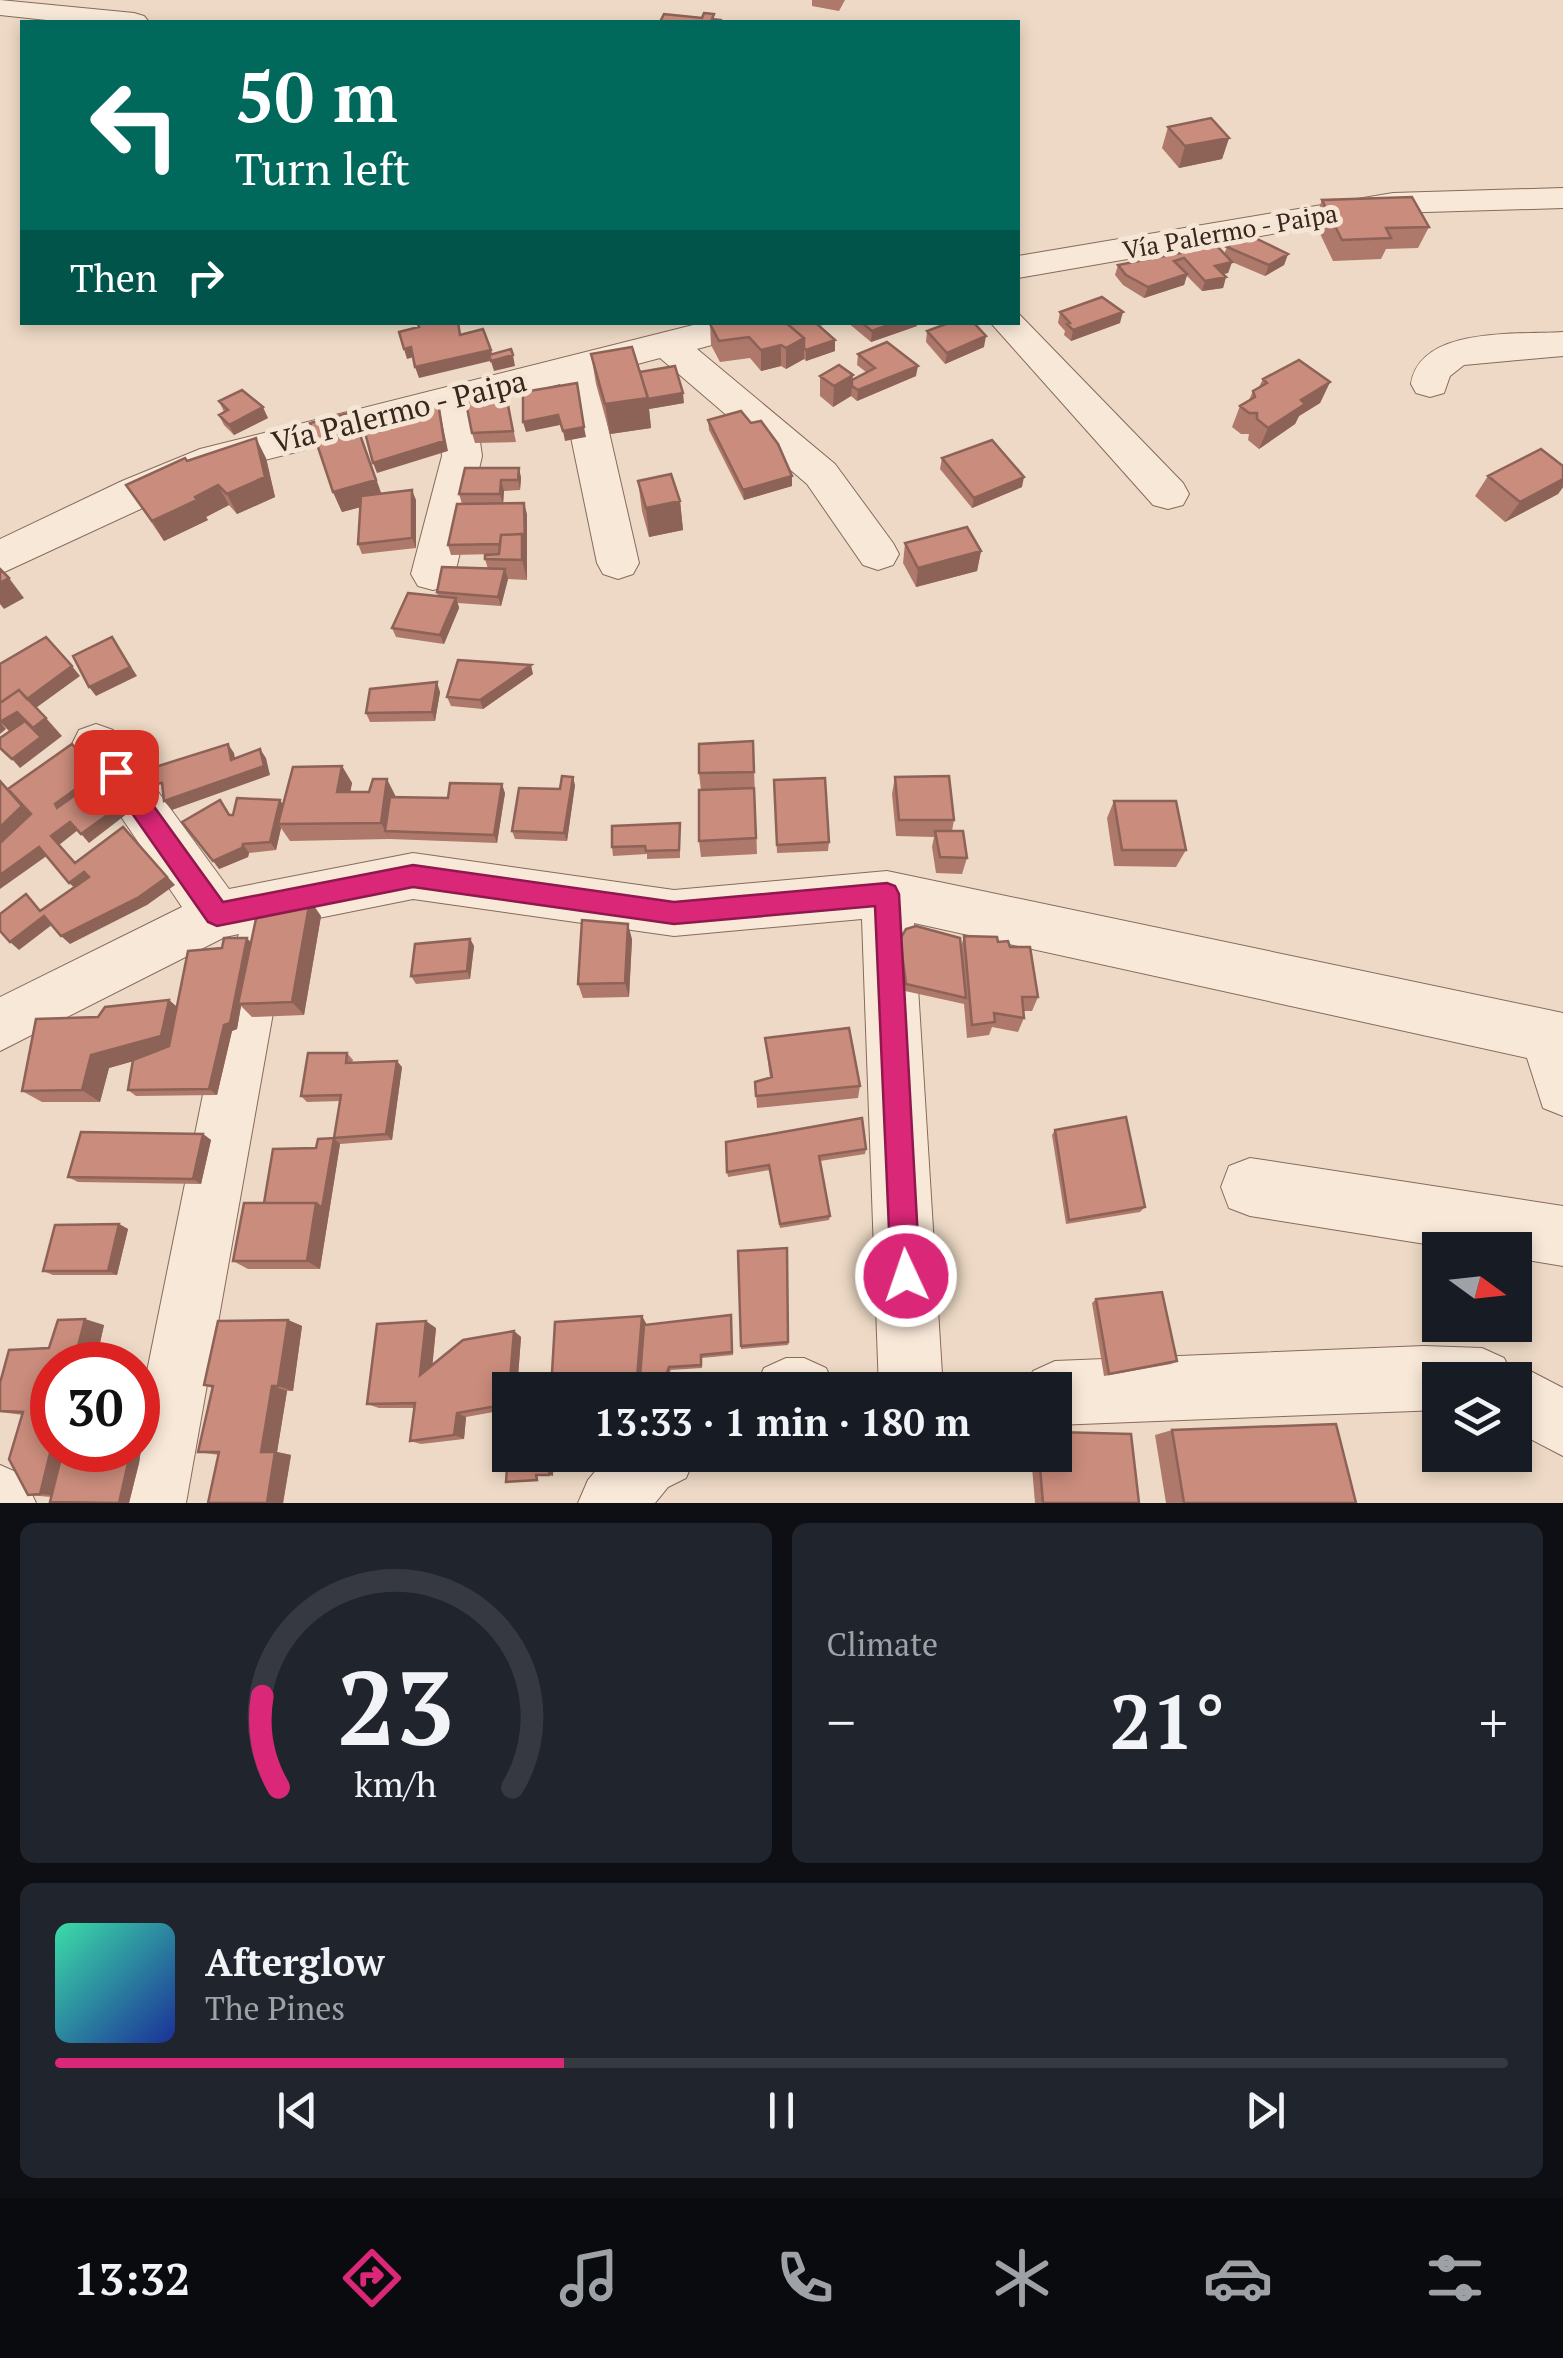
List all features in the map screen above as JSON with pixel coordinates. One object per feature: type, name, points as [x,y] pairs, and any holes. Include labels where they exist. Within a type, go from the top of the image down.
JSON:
[{"type":"street","points":[[0,6],[39,6],[122,20]]},
{"type":"street","name":"Vía Palermo - Paipa","points":[[1020,267],[1393,204],[1562,199]]},
{"type":"street","name":"Vía Palermo - Paipa","points":[[0,558],[136,491],[214,459],[743,325]]},
{"type":"street","points":[[1011,325],[1168,494]]},
{"type":"street","points":[[667,344],[821,474],[878,554]]},
{"type":"street","points":[[1430,384],[1432,371],[1454,353],[1563,344]]},
{"type":"street","points":[[574,366],[618,562]]},
{"type":"street","points":[[433,574],[462,456],[455,397]]},
{"type":"street","points":[[96,744],[242,909]]},
{"type":"street","points":[[0,1025],[242,909],[413,876],[674,913],[887,894],[1558,1055]]},
{"type":"street","points":[[887,894],[910,1372]]},
{"type":"street","points":[[153,1503],[242,909]]},
{"type":"street","points":[[1250,1186],[1563,1236]]},
{"type":"street","points":[[1072,1392],[1422,1378]]},
{"type":"street","points":[[1532,1405],[1563,1424]]},
{"type":"street","points":[[610,1503],[638,1472]]},
{"type":"building","points":[[704,13],[714,14],[712,19],[720,20],[661,20],[664,14],[702,18]]},
{"type":"building","points":[[1211,118],[1229,138],[1185,146],[1168,127]]},
{"type":"building","points":[[1412,197],[1429,227],[1386,228],[1391,238],[1342,240],[1322,200]]},
{"type":"building","points":[[1253,237],[1288,254],[1269,265],[1227,247]]},
{"type":"building","points":[[1217,246],[1232,262],[1215,266],[1226,277],[1205,281],[1184,258],[1174,261],[1187,274],[1148,287],[1126,275],[1118,265]]},
{"type":"building","points":[[1102,297],[1123,312],[1073,330],[1060,312]]},
{"type":"building","points":[[458,325],[460,335],[483,329],[491,350],[415,367],[411,347],[404,349],[399,332]]},
{"type":"building","points":[[711,325],[789,325],[804,338],[786,348],[781,345],[761,350],[749,337],[719,341]]},
{"type":"building","points":[[789,325],[818,325],[835,340],[806,350],[804,338]]},
{"type":"building","points":[[865,325],[888,325],[872,331]]},
{"type":"building","points":[[943,325],[976,325],[986,336],[947,353],[927,331]]},
{"type":"building","points":[[887,342],[918,366],[858,390],[852,386],[852,380],[875,368],[858,354]]},
{"type":"building","points":[[632,347],[648,398],[605,404],[591,354]]},
{"type":"building","points":[[511,349],[513,355],[491,361],[489,355]]},
{"type":"building","points":[[1299,360],[1330,382],[1301,400],[1305,404],[1268,428],[1257,419],[1257,413],[1249,413],[1240,406],[1267,383],[1263,379]]},
{"type":"building","points":[[839,365],[853,375],[834,386],[820,376]]},
{"type":"building","points":[[675,366],[683,393],[648,399],[640,372]]},
{"type":"building","points":[[577,383],[584,427],[563,431],[558,415],[523,422],[523,392]]},
{"type":"building","points":[[242,390],[263,407],[229,425],[219,415],[228,410],[219,401]]},
{"type":"building","points":[[507,400],[513,431],[472,433],[466,403]]},
{"type":"building","points":[[438,402],[444,441],[373,463],[362,421]]},
{"type":"building","points":[[741,411],[751,423],[761,421],[778,444],[792,476],[743,490],[708,420]]},
{"type":"building","points":[[352,412],[376,480],[333,492],[310,423]]},
{"type":"building","points":[[256,438],[265,477],[227,494],[218,485],[195,497],[197,500],[152,521],[126,485],[185,458],[187,461]]},
{"type":"building","points":[[992,440],[1024,477],[974,498],[942,458]]},
{"type":"building","points":[[1541,449],[1563,466],[1563,479],[1520,502],[1488,476]]},
{"type":"building","points":[[465,468],[519,468],[518,480],[501,480],[500,494],[459,494]]},
{"type":"building","points":[[671,474],[680,501],[646,508],[638,481]]},
{"type":"building","points":[[412,490],[412,538],[358,544],[361,496]]},
{"type":"building","points":[[524,503],[525,544],[522,534],[501,535],[500,544],[448,545],[457,504]]},
{"type":"building","points":[[967,527],[981,551],[918,568],[905,543]]},
{"type":"building","points":[[522,534],[522,560],[485,559],[485,555],[499,554],[501,535]]},
{"type":"building","points":[[442,567],[505,569],[498,597],[437,592]]},
{"type":"building","points":[[0,569],[9,578],[0,583]]},
{"type":"building","points":[[408,593],[456,598],[440,635],[392,628]]},
{"type":"building","points":[[46,637],[72,666],[27,699],[19,690],[0,703],[0,664]]},
{"type":"building","points":[[112,637],[130,667],[89,687],[73,656]]},
{"type":"building","points":[[458,660],[531,665],[480,700],[447,697]]},
{"type":"building","points":[[437,682],[432,712],[366,713],[370,689]]},
{"type":"building","points":[[19,690],[46,718],[33,728],[17,712],[0,722],[0,703]]},
{"type":"building","points":[[25,721],[41,737],[12,759],[0,748],[0,738]]},
{"type":"building","points":[[753,741],[754,772],[699,773],[699,744]]},
{"type":"building","points":[[72,744],[98,773],[55,804],[57,808],[102,776],[121,805],[81,834],[70,822],[51,836],[75,863],[123,827],[167,877],[139,897],[61,936],[44,916],[10,942],[0,931],[0,914],[26,894],[40,911],[89,877],[84,872],[69,883],[39,847],[0,875],[0,843],[31,814],[8,789]]},
{"type":"building","points":[[228,744],[231,760],[260,749],[264,766],[164,801],[162,783],[155,784],[152,768]]},
{"type":"building","points":[[342,766],[337,792],[369,792],[373,779],[387,779],[381,823],[278,824],[293,767]]},
{"type":"building","points":[[562,776],[573,777],[564,833],[512,831],[519,788],[560,789]]},
{"type":"building","points":[[949,776],[954,820],[899,820],[895,777]]},
{"type":"building","points":[[825,778],[829,842],[777,845],[774,780]]},
{"type":"building","points":[[0,781],[22,806],[0,827]]},
{"type":"building","points":[[450,783],[502,784],[494,835],[385,831],[390,797],[448,798]]},
{"type":"building","points":[[754,788],[756,838],[699,841],[699,790]]},
{"type":"building","points":[[237,798],[280,800],[270,842],[243,844],[213,861],[182,822],[220,800],[229,815],[233,815]]},
{"type":"building","points":[[1114,801],[1176,801],[1186,850],[1122,850]]},
{"type":"building","points":[[680,823],[679,850],[612,847],[612,826]]},
{"type":"building","points":[[935,831],[963,831],[967,858],[940,857]]},
{"type":"building","points":[[310,900],[292,1002],[238,1004],[257,914]]},
{"type":"building","points":[[582,920],[628,924],[625,983],[578,984]]},
{"type":"building","points":[[916,926],[960,938],[966,998],[906,984],[900,939],[906,929]]},
{"type":"building","points":[[964,936],[997,937],[998,942],[1008,941],[1010,947],[1030,947],[1038,997],[1022,997],[1024,1018],[994,1013],[995,1022],[972,1025]]},
{"type":"building","points":[[224,938],[247,938],[230,1023],[224,1025],[209,1089],[128,1090],[133,1060],[169,1046],[188,951],[222,948]]},
{"type":"building","points":[[470,939],[467,971],[411,976],[415,944]]},
{"type":"building","points":[[169,1000],[161,1036],[91,1055],[82,1090],[22,1091],[36,1019],[98,1017],[105,1007]]},
{"type":"building","points":[[849,1028],[860,1086],[756,1096],[755,1082],[772,1077],[765,1038]]},
{"type":"building","points":[[308,1053],[347,1053],[346,1063],[397,1061],[386,1134],[334,1138],[341,1095],[301,1096]]},
{"type":"building","points":[[1126,1117],[1145,1207],[1069,1220],[1055,1130]]},
{"type":"building","points":[[862,1118],[866,1149],[819,1156],[830,1216],[780,1224],[769,1165],[727,1172],[726,1142]]},
{"type":"building","points":[[81,1132],[203,1134],[193,1179],[68,1177]]},
{"type":"building","points":[[334,1138],[322,1208],[316,1203],[264,1203],[273,1149],[316,1148],[318,1139]]},
{"type":"building","points":[[244,1203],[316,1203],[307,1261],[233,1261]]},
{"type":"building","points":[[119,1224],[108,1271],[43,1271],[55,1225]]},
{"type":"building","points":[[787,1248],[788,1342],[741,1346],[738,1251]]},
{"type":"building","points":[[1162,1292],[1177,1361],[1109,1374],[1096,1299]]},
{"type":"building","points":[[731,1315],[732,1352],[701,1355],[701,1365],[669,1367],[667,1372],[640,1372],[644,1325]]},
{"type":"building","points":[[642,1316],[637,1372],[552,1372],[555,1322]]},
{"type":"building","points":[[85,1319],[79,1342],[51,1342],[58,1320]]},
{"type":"building","points":[[288,1320],[278,1386],[272,1386],[261,1452],[275,1452],[267,1503],[208,1503],[219,1452],[198,1452],[213,1386],[204,1385],[218,1321]]},
{"type":"building","points":[[426,1321],[420,1375],[463,1340],[514,1331],[511,1372],[492,1372],[492,1407],[457,1413],[454,1435],[410,1441],[415,1403],[367,1404],[377,1324]]},
{"type":"building","points":[[30,1349],[30,1472],[45,1472],[40,1494],[28,1495],[9,1459],[23,1412],[0,1411],[0,1383],[9,1350]]},
{"type":"building","points":[[1336,1424],[1356,1503],[1184,1503],[1172,1430]]},
{"type":"building","points":[[1072,1432],[1131,1434],[1139,1503],[1043,1503],[1040,1472],[1072,1472]]},
{"type":"building","points":[[58,1472],[126,1472],[119,1503],[50,1502]]},
{"type":"building","points":[[507,1472],[549,1472],[536,1475],[537,1480],[506,1482]]},
{"type":"route","points":[[116,772],[217,914],[413,876],[674,913],[887,894],[906,1276]]}]
